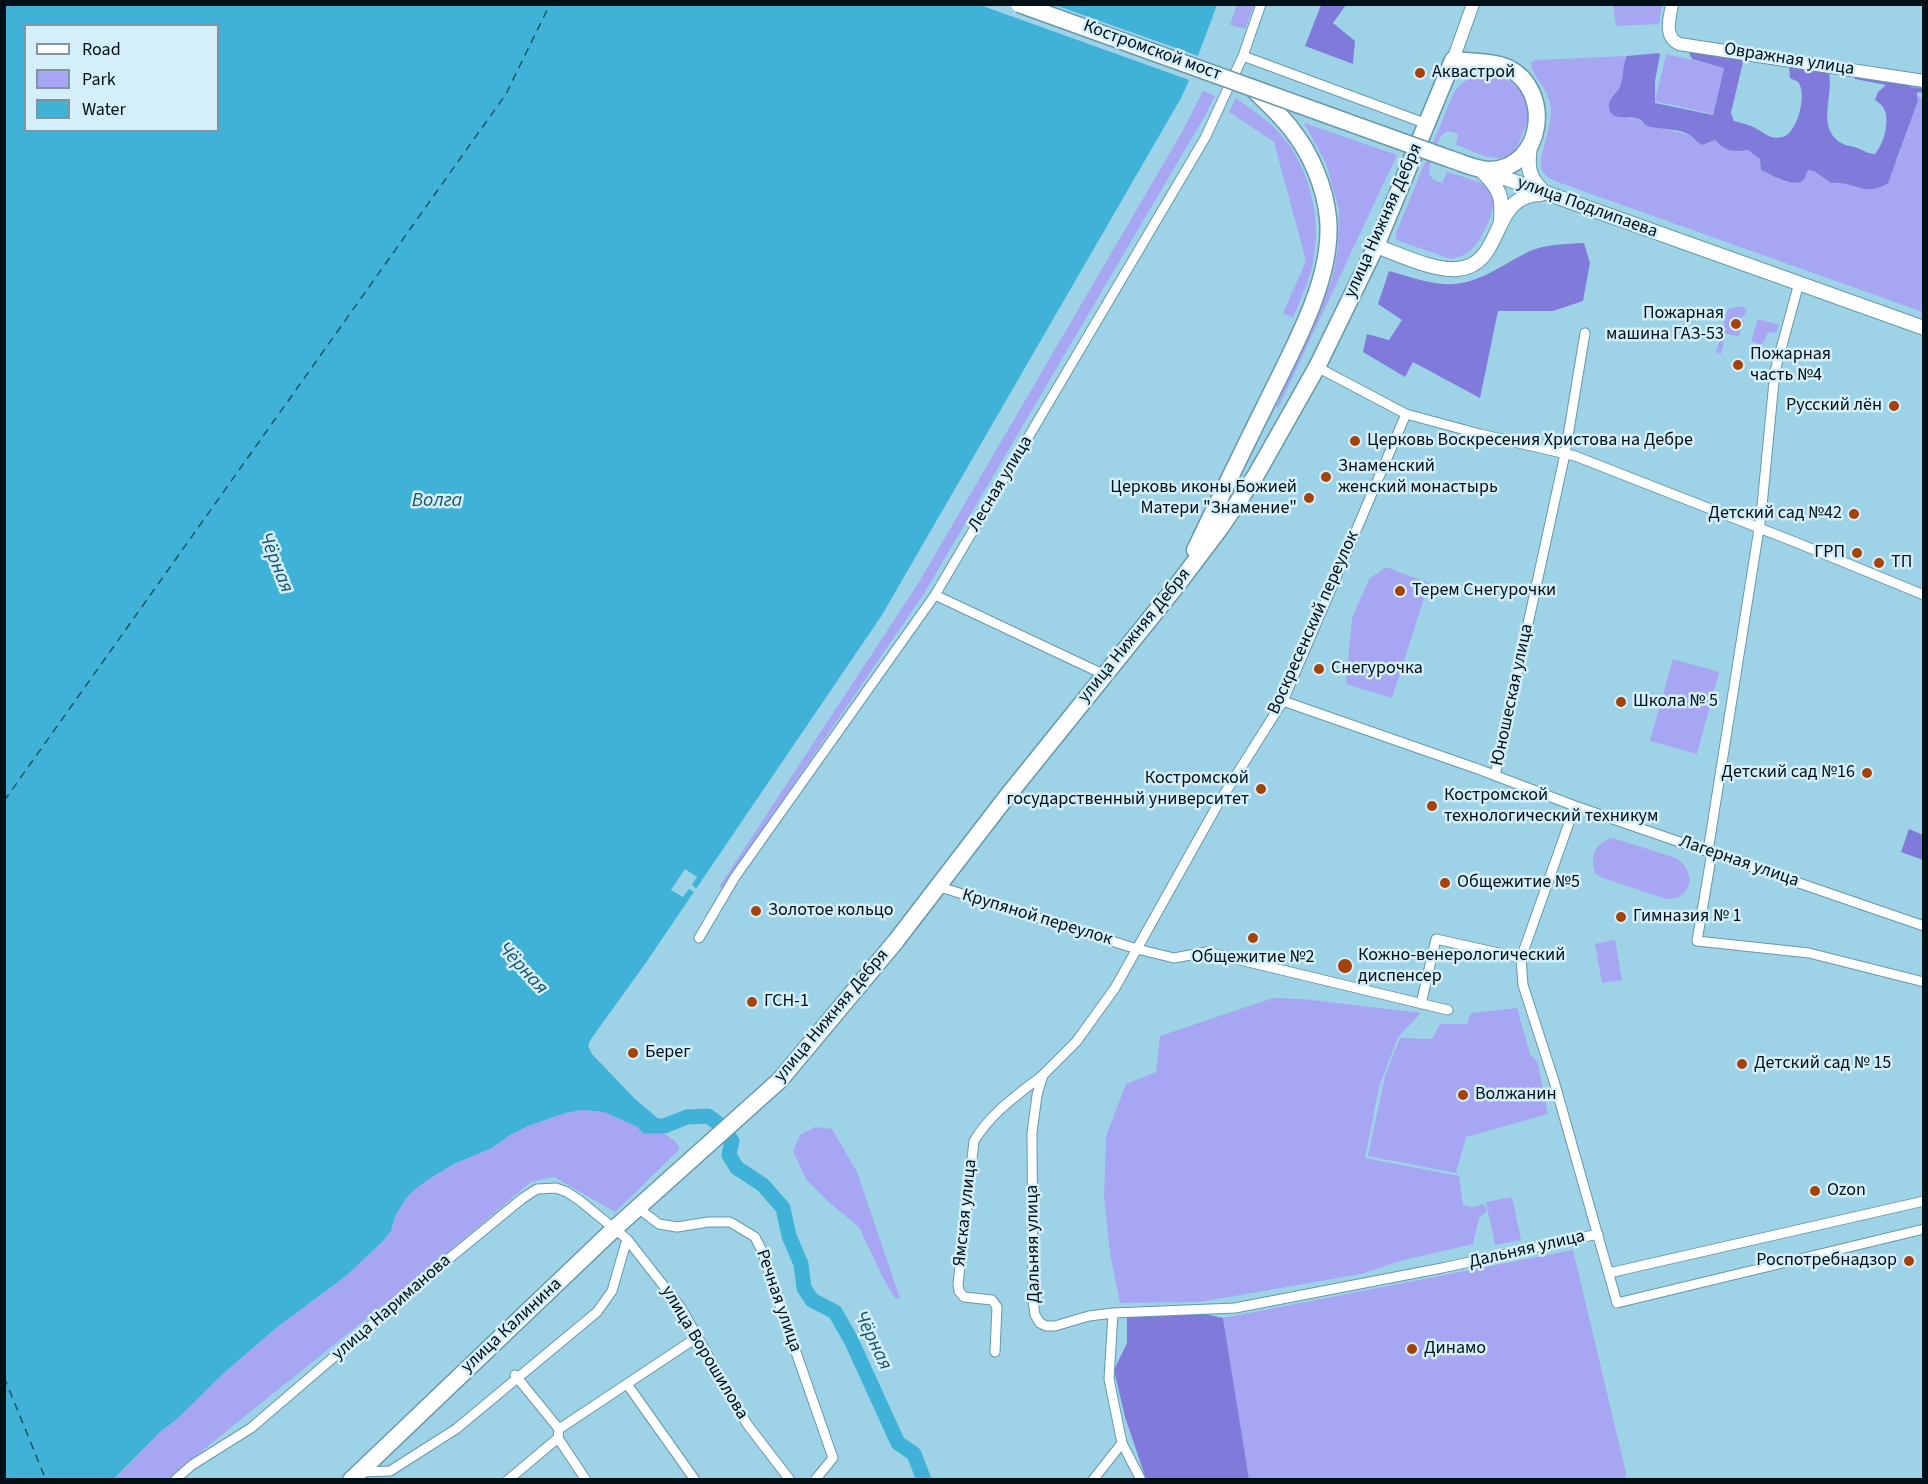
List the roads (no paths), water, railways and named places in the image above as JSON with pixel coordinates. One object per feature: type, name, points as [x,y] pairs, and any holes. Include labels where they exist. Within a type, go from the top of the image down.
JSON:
[{"type":"highway","name":"Костромской мост","points":[[1019,4],[1250,86]]},
{"type":"highway","points":[[1453,60],[1502,65],[1510,68],[1531,90],[1537,108],[1537,121],[1526,153],[1514,164],[1492,170],[1480,170]]},
{"type":"highway","name":"улица Нижняя Дебря","points":[[667,1182],[780,1080],[896,941],[1221,527],[1256,475],[1317,367],[1376,246],[1453,60]]},
{"type":"highway","name":"улица Подлипаева","points":[[1250,86],[1480,170]]},
{"type":"highway","points":[[1178,584],[1294,346],[1326,265],[1329,242],[1328,217],[1321,186],[1309,157],[1292,130],[1250,86]]},
{"type":"highway","name":"улица Калинина","points":[[355,1476],[621,1234],[638,1208],[667,1182]]},
{"type":"main road","points":[[1530,146],[1528,167],[1530,173],[1533,180],[1546,194]]},
{"type":"main road","points":[[1480,170],[1500,194],[1501,222]]},
{"type":"main road","name":"улица Подлипаева","points":[[1480,170],[1923,327]]},
{"type":"main road","points":[[1376,246],[1427,264],[1456,269],[1466,267],[1485,253],[1501,222],[1517,200],[1527,195],[1546,194]]},
{"type":"street","name":"Лесная улица","points":[[699,938],[735,877],[935,596],[1204,138],[1243,56],[1261,4]]},
{"type":"street","name":"улица Нижняя Дебря","points":[[1453,60],[1473,4]]},
{"type":"street","name":"Овражная улица","points":[[1672,4],[1670,36],[1679,44],[1923,81]]},
{"type":"street","points":[[1243,56],[1427,124]]},
{"type":"street","points":[[1798,283],[1775,371],[1758,528],[1697,941],[1809,953],[1923,982]]},
{"type":"street","name":"Юношеская улица","points":[[1495,776],[1565,454],[1585,333]]},
{"type":"street","points":[[1317,367],[1406,414],[1575,456],[1923,595]]},
{"type":"street","name":"Воскресенский переулок","points":[[1137,949],[1218,804],[1283,701],[1406,414]]},
{"type":"street","points":[[935,596],[1105,675]]},
{"type":"street","name":"Лагерная улица","points":[[1283,701],[1575,806],[1923,926]]},
{"type":"street","points":[[1575,806],[1521,958],[1523,985],[1554,1081],[1617,1303],[1923,1228]]},
{"type":"street","name":"Крупяной переулок","points":[[937,886],[1137,949]]},
{"type":"street","points":[[1421,1004],[1436,939],[1521,958]]},
{"type":"street","points":[[1042,1075],[1076,1042],[1115,988],[1137,949],[1174,958],[1207,952],[1448,1010]]},
{"type":"street","name":"Дальняя улица","points":[[1042,1075],[1032,1133],[1034,1300],[1035,1315],[1040,1323],[1046,1326],[1113,1313],[1234,1308],[1442,1268],[1598,1234]]},
{"type":"street","name":"Ямская улица","points":[[995,1352],[997,1307],[995,1302],[964,1297],[959,1291],[958,1284],[974,1141],[984,1124],[999,1109],[1042,1075]]},
{"type":"street","name":"улица Нариманова","points":[[175,1479],[192,1465],[251,1428],[440,1266],[537,1189],[556,1188],[567,1192],[621,1234]]},
{"type":"street","points":[[1609,1273],[1923,1201]]},
{"type":"street","name":"Речная улица","points":[[638,1208],[659,1224],[677,1227],[708,1222],[730,1222],[755,1237],[763,1253],[833,1458],[815,1479]]},
{"type":"street","name":"улица Ворошилова","points":[[621,1234],[681,1308],[747,1424],[790,1479]]},
{"type":"street","name":"улица Калинина","points":[[355,1476],[390,1471],[456,1429],[597,1312],[612,1291],[621,1234]]},
{"type":"street","points":[[1113,1313],[1109,1379],[1122,1443],[1141,1479]]},
{"type":"street","points":[[508,1479],[559,1433],[696,1338]]},
{"type":"street","points":[[516,1377],[559,1433],[586,1479]]},
{"type":"street","points":[[627,1384],[695,1479]]},
{"type":"street","points":[[1093,1479],[1122,1443]]},
{"type":"water","name":"Волга","points":[[5,5],[1217,5],[1181,98],[882,615],[645,964],[591,1039],[588,1046],[592,1054],[634,1098],[661,1121],[664,1126],[661,1131],[640,1128],[604,1112],[581,1110],[566,1113],[528,1126],[492,1148],[454,1164],[430,1178],[406,1199],[396,1214],[391,1231],[383,1241],[346,1276],[276,1328],[225,1372],[176,1420],[161,1431],[114,1479],[5,1480]]},
{"type":"waterway","name":"Чёрная","points":[[646,1126],[664,1126],[687,1117],[708,1116],[723,1127],[732,1141],[729,1155],[737,1168],[763,1185],[783,1208],[789,1236],[801,1264],[804,1288],[812,1300],[835,1312],[851,1340],[898,1443],[914,1454],[924,1480]]},
{"type":"place","name":"Аквастрой","points":[[1420,73]]},
{"type":"place","name":"Пожарная машина ГАЗ-53","points":[[1736,324]]},
{"type":"place","name":"Пожарная часть №4","points":[[1738,365]]},
{"type":"place","name":"Русский лён","points":[[1894,406]]},
{"type":"place","name":"Церковь Воскресения Христова на Дебре","points":[[1355,441]]},
{"type":"place","name":"Знаменский женский монастырь","points":[[1326,477]]},
{"type":"place","name":"Церковь иконы Божией Матери \"Знамение\"","points":[[1309,498]]},
{"type":"place","name":"Детский сад №42","points":[[1854,514]]},
{"type":"place","name":"ГРП","points":[[1857,553]]},
{"type":"place","name":"ТП","points":[[1879,563]]},
{"type":"place","name":"Терем Cнегурочки","points":[[1400,591]]},
{"type":"place","name":"Снегурочка","points":[[1319,669]]},
{"type":"place","name":"Школа № 5","points":[[1621,702]]},
{"type":"place","name":"Детский сад №16","points":[[1867,773]]},
{"type":"place","name":"Костромской государственный университет","points":[[1261,789]]},
{"type":"place","name":"Костромской технологический техникум","points":[[1432,806]]},
{"type":"place","name":"Общежитие №5","points":[[1445,883]]},
{"type":"place","name":"Золотое кольцо","points":[[756,911]]},
{"type":"place","name":"Гимназия № 1","points":[[1621,917]]},
{"type":"place","name":"Общежитие №2","points":[[1253,938]]},
{"type":"place","name":"Кожно-венерологический диспенсер","points":[[1345,966]]},
{"type":"place","name":"ГСН-1","points":[[752,1002]]},
{"type":"place","name":"Берег","points":[[633,1053]]},
{"type":"place","name":"Детский сад № 15","points":[[1742,1064]]},
{"type":"place","name":"Волжанин","points":[[1463,1095]]},
{"type":"place","name":"Ozon","points":[[1815,1191]]},
{"type":"place","name":"Роспотребнадзор","points":[[1909,1261]]},
{"type":"place","name":"Динамо","points":[[1412,1349]]}]
